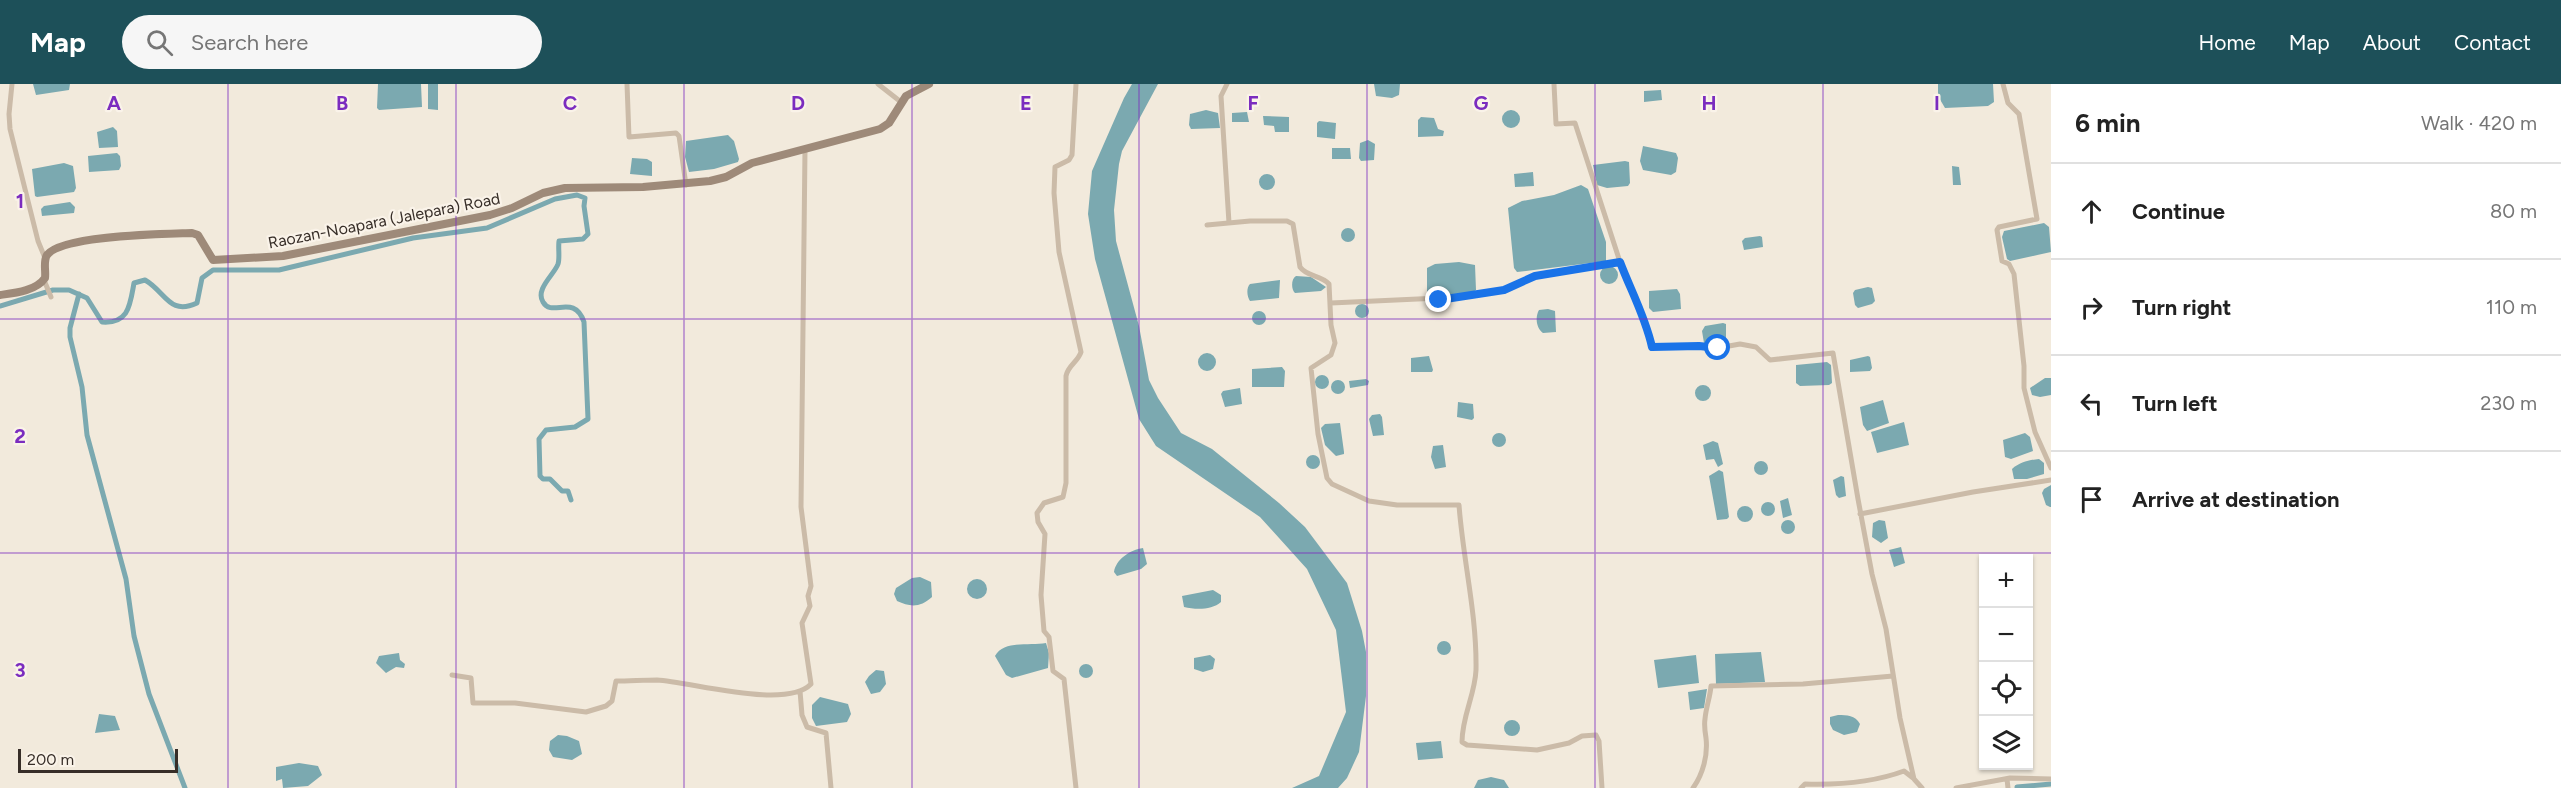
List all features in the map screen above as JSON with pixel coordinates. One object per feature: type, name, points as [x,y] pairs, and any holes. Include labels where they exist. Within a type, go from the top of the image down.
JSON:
[{"type":"main road","name":"Raozan-Noapara (Jalepara) Road","points":[[45,258],[51,252],[92,239],[192,232],[198,235],[213,260],[283,256],[490,215],[512,208],[543,193],[565,188],[686,185],[719,179],[752,163],[880,129],[892,119],[906,96],[929,84]]},
{"type":"main road","points":[[0,296],[21,292],[46,282],[45,258]]},
{"type":"street","points":[[12,84],[10,129],[38,241],[45,258]]},
{"type":"street","points":[[627,84],[629,137],[676,133],[679,136],[686,185]]},
{"type":"street","points":[[878,84],[901,102]]},
{"type":"street","points":[[1076,84],[1072,155],[1069,160],[1055,167],[1054,193],[1059,252],[1081,352],[1078,359],[1068,368],[1066,376],[1066,483],[1063,496],[1044,503],[1037,513],[1038,522],[1045,534],[1041,578],[1044,631],[1049,637],[1053,671],[1064,680],[1076,788]]},
{"type":"street","points":[[1227,84],[1221,96],[1229,223]]},
{"type":"street","points":[[1554,84],[1556,124],[1575,123],[1620,262],[1634,297],[1642,310],[1652,347],[1718,348],[1740,344],[1756,346],[1770,360],[1833,353],[1860,514],[1886,629],[1914,779]]},
{"type":"street","points":[[2003,84],[2008,103],[2019,114],[2037,219],[1999,227],[1997,230],[2002,261],[2008,264],[2014,274],[2024,366],[2024,388],[2035,432],[2051,468]]},
{"type":"street","points":[[452,675],[471,678],[473,703],[515,703],[574,712],[586,712],[606,706],[612,700],[616,681],[658,680],[696,688],[769,695],[800,691],[811,684],[802,622],[810,606],[808,596],[811,586],[801,507],[805,149]]},
{"type":"street","points":[[1207,225],[1287,221],[1293,224],[1300,267],[1303,272],[1325,280],[1329,284],[1334,349],[1331,356],[1311,368],[1318,434],[1327,478],[1332,484],[1370,501],[1396,505],[1459,505],[1473,620],[1476,670],[1473,696],[1462,728],[1462,742],[1467,745],[1537,750],[1569,743],[1582,736],[1596,735],[1599,741],[1602,788]]},
{"type":"street","points":[[1331,303],[1461,297],[1504,290],[1535,276],[1620,262]]},
{"type":"street","points":[[46,282],[51,297]]},
{"type":"street","points":[[1860,514],[1973,492],[2051,480]]},
{"type":"street","points":[[1693,788],[1701,776],[1704,762],[1706,741],[1704,720],[1710,703],[1711,686],[1803,684],[1893,676]]},
{"type":"street","points":[[800,691],[802,715],[807,727],[826,733],[831,788]]},
{"type":"street","points":[[1800,788],[1805,784],[1843,785],[1891,777],[1904,771],[1922,788]]},
{"type":"street","points":[[1956,788],[2007,779],[2051,779]]},
{"type":"street","points":[[2007,779],[2008,788]]},
{"type":"water","points":[[33,84],[70,84],[69,90],[36,95]]},
{"type":"water","points":[[378,84],[421,84],[422,107],[379,110],[377,108]]},
{"type":"water","points":[[428,84],[438,84],[438,110],[428,109]]},
{"type":"water","points":[[1132,84],[1158,84],[1122,151],[1114,210],[1116,241],[1139,326],[1149,380],[1181,433],[1212,449],[1305,527],[1347,583],[1362,631],[1366,652],[1366,696],[1359,752],[1347,778],[1338,788],[1292,788],[1319,776],[1346,712],[1336,630],[1307,569],[1260,517],[1156,446],[1139,419],[1095,259],[1088,214],[1092,171]]},
{"type":"water","points":[[1374,84],[1400,84],[1399,95],[1392,98],[1376,96]]},
{"type":"water","points":[[1938,84],[1993,84],[1994,102],[1988,106],[1945,108],[1938,96]]},
{"type":"water","points":[[1661,90],[1662,100],[1644,102],[1644,91]]},
{"type":"water","points":[[1206,110],[1218,113],[1220,128],[1191,129],[1190,114]]},
{"type":"water","points":[[1511,110],[1517,113],[1520,119],[1517,125],[1511,128],[1505,125],[1502,119],[1505,113]]},
{"type":"water","points":[[1247,112],[1249,122],[1232,122],[1232,113]]},
{"type":"water","points":[[1263,116],[1289,117],[1289,132],[1275,132],[1274,126],[1264,125]]},
{"type":"water","points":[[1421,117],[1434,118],[1438,129],[1444,131],[1443,136],[1418,137],[1418,120]]},
{"type":"water","points":[[1319,121],[1336,123],[1335,139],[1317,137]]},
{"type":"water","points":[[113,127],[117,131],[118,147],[99,148],[97,132]]},
{"type":"water","points":[[728,135],[734,141],[738,162],[714,169],[689,172],[685,157],[686,141]]},
{"type":"water","points":[[1368,140],[1375,144],[1374,160],[1361,161],[1359,158],[1360,143]]},
{"type":"water","points":[[1643,146],[1676,153],[1678,158],[1676,172],[1671,175],[1643,170],[1640,161]]},
{"type":"water","points":[[1332,148],[1350,148],[1351,159],[1332,159]]},
{"type":"water","points":[[117,153],[120,156],[119,170],[89,172],[88,156]]},
{"type":"water","points":[[632,158],[647,159],[652,162],[652,176],[630,174]]},
{"type":"water","points":[[1629,162],[1630,183],[1628,186],[1607,188],[1597,185],[1593,165]]},
{"type":"water","points":[[64,163],[73,166],[76,188],[74,192],[35,196],[32,169]]},
{"type":"water","points":[[1952,166],[1959,167],[1961,185],[1953,185]]},
{"type":"water","points":[[1533,172],[1534,186],[1515,187],[1514,174]]},
{"type":"water","points":[[1267,174],[1273,176],[1275,182],[1273,188],[1267,190],[1261,188],[1259,182],[1261,176]]},
{"type":"water","points":[[1581,185],[1588,189],[1606,242],[1606,261],[1517,272],[1514,268],[1508,208],[1522,201],[1554,195]]},
{"type":"water","points":[[70,202],[75,207],[74,213],[42,216],[41,209],[44,206]]},
{"type":"water","points":[[2044,223],[2049,227],[2051,252],[2010,261],[2007,259],[2002,237],[2004,231]]},
{"type":"water","points":[[1348,228],[1353,230],[1355,235],[1353,240],[1348,242],[1343,240],[1341,235],[1343,230]]},
{"type":"water","points":[[1760,236],[1763,247],[1744,250],[1742,241],[1745,238]]},
{"type":"water","points":[[1459,262],[1475,265],[1476,290],[1466,295],[1452,296],[1427,292],[1427,268],[1435,264]]},
{"type":"water","points":[[1609,266],[1615,269],[1618,275],[1615,281],[1609,284],[1603,281],[1600,275],[1603,269]]},
{"type":"water","points":[[1296,276],[1311,277],[1326,287],[1321,291],[1295,293],[1292,284]]},
{"type":"water","points":[[1280,280],[1279,298],[1250,301],[1247,292],[1250,284]]},
{"type":"water","points":[[1872,288],[1875,301],[1858,308],[1855,305],[1853,293],[1855,290]]},
{"type":"water","points":[[1677,289],[1680,294],[1681,309],[1653,312],[1649,308],[1649,291]]},
{"type":"water","points":[[1359,304],[1365,304],[1369,311],[1365,318],[1359,318],[1355,314],[1355,308]]},
{"type":"water","points":[[1539,310],[1555,311],[1556,332],[1543,333],[1538,325],[1537,316]]},
{"type":"water","points":[[1256,311],[1262,311],[1266,318],[1262,325],[1256,325],[1252,321],[1252,315]]},
{"type":"water","points":[[1726,324],[1726,340],[1704,343],[1702,331],[1705,326]]},
{"type":"water","points":[[1203,353],[1211,353],[1216,358],[1214,369],[1203,371],[1198,366],[1198,358]]},
{"type":"water","points":[[1429,356],[1432,372],[1411,372],[1411,358]]},
{"type":"water","points":[[1868,356],[1872,368],[1870,371],[1850,372],[1850,360]]},
{"type":"water","points":[[1827,362],[1831,365],[1832,383],[1800,386],[1796,383],[1796,365]]},
{"type":"water","points":[[1282,367],[1285,371],[1284,387],[1252,387],[1252,369]]},
{"type":"water","points":[[1322,375],[1327,377],[1329,382],[1327,387],[1322,389],[1317,387],[1315,382],[1317,377]]},
{"type":"water","points":[[2045,378],[2051,378],[2051,395],[2040,397],[2032,395],[2030,388]]},
{"type":"water","points":[[1366,379],[1369,381],[1368,385],[1350,388],[1349,381]]},
{"type":"water","points":[[1335,380],[1341,380],[1345,387],[1341,394],[1335,394],[1331,390],[1331,384]]},
{"type":"water","points":[[1700,385],[1706,385],[1711,393],[1709,399],[1700,401],[1695,396],[1695,390]]},
{"type":"water","points":[[1240,388],[1242,404],[1225,407],[1221,394],[1223,391]]},
{"type":"water","points":[[1883,400],[1889,423],[1867,431],[1863,425],[1860,407]]},
{"type":"water","points":[[1458,402],[1473,404],[1474,418],[1472,420],[1457,417]]},
{"type":"water","points":[[1380,414],[1382,417],[1384,435],[1373,436],[1369,419],[1372,415]]},
{"type":"water","points":[[1904,422],[1909,445],[1877,453],[1871,432]]},
{"type":"water","points":[[1340,423],[1344,454],[1336,456],[1325,445],[1321,428],[1325,424]]},
{"type":"water","points":[[1499,433],[1504,435],[1506,440],[1504,445],[1499,447],[1494,445],[1492,440],[1494,435]]},
{"type":"water","points":[[2025,433],[2030,437],[2033,451],[2011,459],[2005,457],[2003,440]]},
{"type":"water","points":[[1713,441],[1718,443],[1723,464],[1718,467],[1714,459],[1706,460],[1703,445]]},
{"type":"water","points":[[1443,445],[1446,467],[1435,469],[1431,457],[1433,446]]},
{"type":"water","points":[[1310,455],[1316,455],[1320,462],[1316,469],[1310,469],[1306,465],[1306,459]]},
{"type":"water","points":[[2039,459],[2044,463],[2044,474],[2027,479],[2014,479],[2012,469],[2025,462]]},
{"type":"water","points":[[1758,461],[1764,461],[1768,468],[1764,475],[1758,475],[1754,471],[1754,465]]},
{"type":"water","points":[[1719,470],[1723,472],[1729,517],[1717,520],[1709,476]]},
{"type":"water","points":[[1844,477],[1846,496],[1839,498],[1836,495],[1833,480]]},
{"type":"water","points":[[2051,485],[2050,507],[2046,505],[2042,493]]},
{"type":"water","points":[[1788,498],[1792,515],[1783,518],[1780,501]]},
{"type":"water","points":[[1768,502],[1773,504],[1775,509],[1773,514],[1768,516],[1763,514],[1761,509],[1763,504]]},
{"type":"water","points":[[1745,506],[1751,508],[1753,514],[1751,520],[1745,522],[1739,520],[1737,514],[1739,508]]},
{"type":"water","points":[[1785,520],[1791,520],[1795,527],[1791,534],[1785,534],[1781,530],[1781,524]]},
{"type":"water","points":[[1879,520],[1885,521],[1888,538],[1881,543],[1872,537],[1873,523]]},
{"type":"water","points":[[1901,547],[1905,563],[1894,567],[1889,550]]},
{"type":"water","points":[[1143,548],[1147,564],[1141,569],[1117,576],[1114,572],[1115,567],[1121,559]]},
{"type":"water","points":[[920,577],[931,582],[932,597],[915,605],[897,601],[894,594],[896,588],[912,578]]},
{"type":"water","points":[[977,579],[984,582],[987,589],[984,596],[977,599],[970,596],[967,589],[970,582]]},
{"type":"water","points":[[1213,590],[1221,595],[1221,602],[1217,605],[1204,609],[1184,607],[1182,596]]},
{"type":"water","points":[[1444,641],[1449,643],[1451,648],[1449,653],[1444,655],[1439,653],[1437,648],[1439,643]]},
{"type":"water","points":[[1046,643],[1049,653],[1048,668],[1012,678],[1006,675],[995,656],[999,651],[1011,646]]},
{"type":"water","points":[[1761,652],[1765,682],[1716,684],[1715,654]]},
{"type":"water","points":[[399,653],[400,660],[405,664],[404,668],[396,667],[386,673],[376,663],[379,656]]},
{"type":"water","points":[[1210,655],[1215,659],[1213,669],[1203,672],[1194,669],[1194,658]]},
{"type":"water","points":[[1696,655],[1699,683],[1658,688],[1654,660]]},
{"type":"water","points":[[1086,664],[1091,666],[1093,671],[1091,676],[1086,678],[1081,676],[1079,671],[1081,666]]},
{"type":"water","points":[[876,670],[884,671],[886,684],[880,692],[871,694],[865,682]]},
{"type":"water","points":[[1707,689],[1704,708],[1690,710],[1688,692]]},
{"type":"water","points":[[820,697],[848,704],[851,714],[847,722],[816,726],[812,718],[812,705]]},
{"type":"water","points":[[99,714],[115,716],[120,730],[95,733]]},
{"type":"water","points":[[1848,715],[1856,719],[1860,724],[1857,732],[1844,735],[1833,730],[1830,717]]},
{"type":"water","points":[[1512,720],[1518,722],[1520,728],[1518,734],[1512,736],[1506,734],[1504,728],[1506,722]]},
{"type":"water","points":[[558,735],[579,741],[582,754],[572,760],[553,757],[549,750],[550,741]]},
{"type":"water","points":[[1441,741],[1443,758],[1418,760],[1416,743]]},
{"type":"water","points":[[299,763],[318,766],[322,775],[308,786],[283,788],[282,779],[276,781],[276,767]]},
{"type":"water","points":[[1491,777],[1504,780],[1509,788],[1474,788],[1478,780]]},
{"type":"waterway","points":[[0,306],[53,290],[69,290],[87,298],[102,322],[111,322],[118,320],[127,312],[134,283],[145,280],[174,305],[188,306],[197,303],[202,278],[213,270],[279,270],[413,238],[487,228],[555,199],[577,195],[585,198],[588,234],[583,239],[559,241],[558,264],[541,292],[543,302],[547,306],[575,309],[580,313],[584,322],[588,419],[575,427],[546,430],[539,439],[540,476],[543,479],[550,479],[562,491],[568,491],[571,500]]},
{"type":"waterway","points":[[79,294],[70,328],[70,337],[82,387],[87,435],[126,579],[134,636],[149,694],[185,788]]},
{"type":"waterway","points":[[2017,787],[2051,784]]},
{"type":"route","points":[[1439,300],[1504,290],[1535,276],[1620,262],[1634,297],[1642,310],[1652,347],[1718,348]]}]
